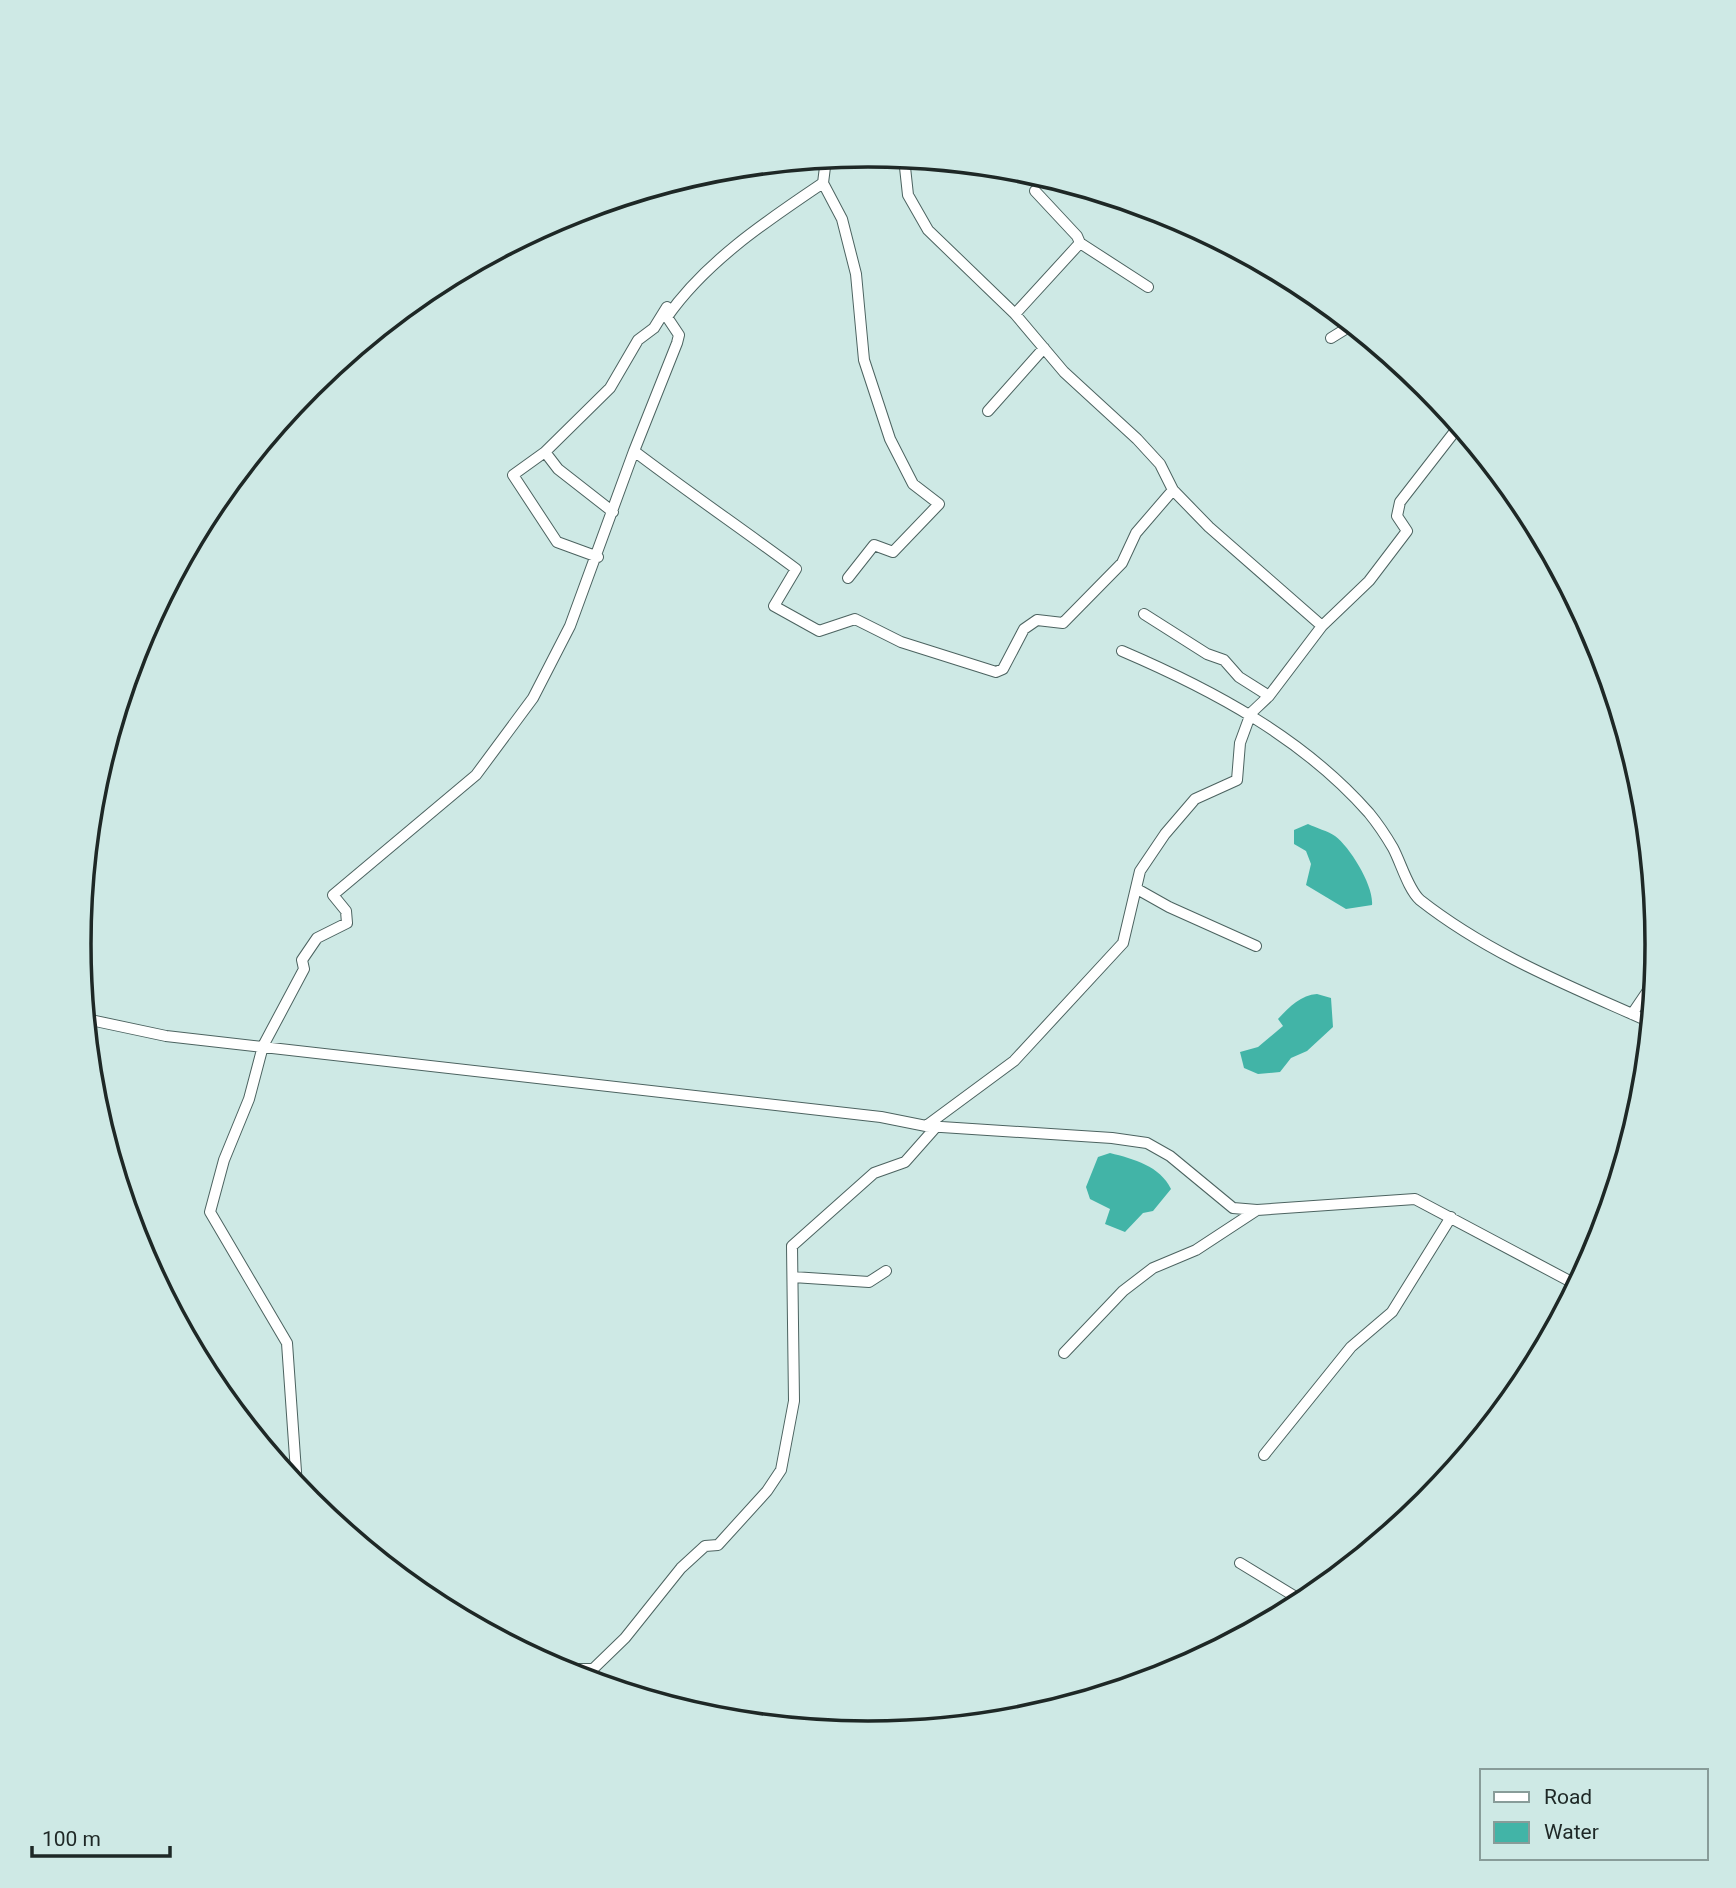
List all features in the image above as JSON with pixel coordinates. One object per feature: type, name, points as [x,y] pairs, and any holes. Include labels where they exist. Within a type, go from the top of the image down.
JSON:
[{"type":"street","points":[[905,168],[908,195],[928,230],[1015,314],[1064,372],[1160,464],[1173,490],[1209,527],[1322,626]]},
{"type":"street","points":[[825,169],[823,183],[845,230],[856,274],[864,360],[890,439],[913,484],[939,504],[893,552],[874,545],[848,578]]},
{"type":"street","points":[[296,1468],[287,1343],[210,1212],[224,1160],[249,1099],[263,1046],[304,969],[302,960],[317,939],[347,923],[346,911],[333,895],[476,775],[544,679],[570,626],[677,343],[679,335],[667,317],[675,306],[757,229],[823,183]]},
{"type":"street","points":[[1035,191],[1077,236],[1080,243],[1148,287]]},
{"type":"street","points":[[1015,314],[1080,243]]},
{"type":"street","points":[[597,557],[557,541],[513,475],[545,452],[610,388],[638,340],[654,328],[670,304],[675,306]]},
{"type":"street","points":[[1331,338],[1344,331]]},
{"type":"street","points":[[988,411],[1044,348]]},
{"type":"street","points":[[589,1669],[593,1669],[625,1638],[681,1569],[705,1546],[718,1545],[767,1491],[781,1470],[794,1401],[792,1246],[874,1173],[905,1162],[931,1127],[1014,1061],[1123,943],[1139,872],[1195,799],[1237,780],[1240,743],[1251,713],[1269,696],[1322,626],[1369,581],[1407,531],[1396,516],[1400,502],[1453,433]]},
{"type":"street","points":[[634,451],[709,508],[730,518],[796,569],[774,606],[819,631],[855,619],[901,642],[996,672],[1003,669],[1024,629],[1037,620],[1063,623],[1089,599],[1122,562],[1136,533],[1173,490]]},
{"type":"street","points":[[545,452],[558,469],[613,512]]},
{"type":"street","points":[[1144,614],[1207,654],[1224,660],[1240,677],[1269,696]]},
{"type":"street","points":[[1122,651],[1251,713],[1316,764],[1368,812],[1393,848],[1417,898],[1471,937],[1508,958],[1641,1018]]},
{"type":"street","points":[[1137,889],[1169,907],[1256,946]]},
{"type":"street","points":[[1632,1014],[1643,998]]},
{"type":"street","points":[[96,1021],[166,1036],[881,1117],[931,1127],[1112,1138],[1147,1143],[1170,1156],[1233,1208],[1257,1210],[1415,1199],[1569,1280]]},
{"type":"street","points":[[1064,1353],[1123,1291],[1153,1268],[1196,1250],[1257,1210]]},
{"type":"street","points":[[1264,1455],[1351,1347],[1392,1312],[1451,1217]]},
{"type":"street","points":[[793,1277],[869,1282],[886,1271]]},
{"type":"street","points":[[1240,1563],[1292,1595]]},
{"type":"water","points":[[1308,824],[1332,834],[1341,841],[1360,867],[1372,897],[1372,905],[1346,909],[1306,885],[1311,864],[1306,851],[1294,844],[1294,830]]},
{"type":"water","points":[[1317,994],[1331,998],[1333,1027],[1307,1051],[1291,1058],[1280,1072],[1258,1074],[1244,1068],[1240,1052],[1258,1047],[1283,1026],[1278,1019],[1291,1006],[1301,999]]},
{"type":"water","points":[[1110,1153],[1153,1169],[1171,1189],[1153,1211],[1143,1213],[1125,1232],[1105,1224],[1110,1209],[1090,1199],[1086,1187],[1098,1157]]}]
